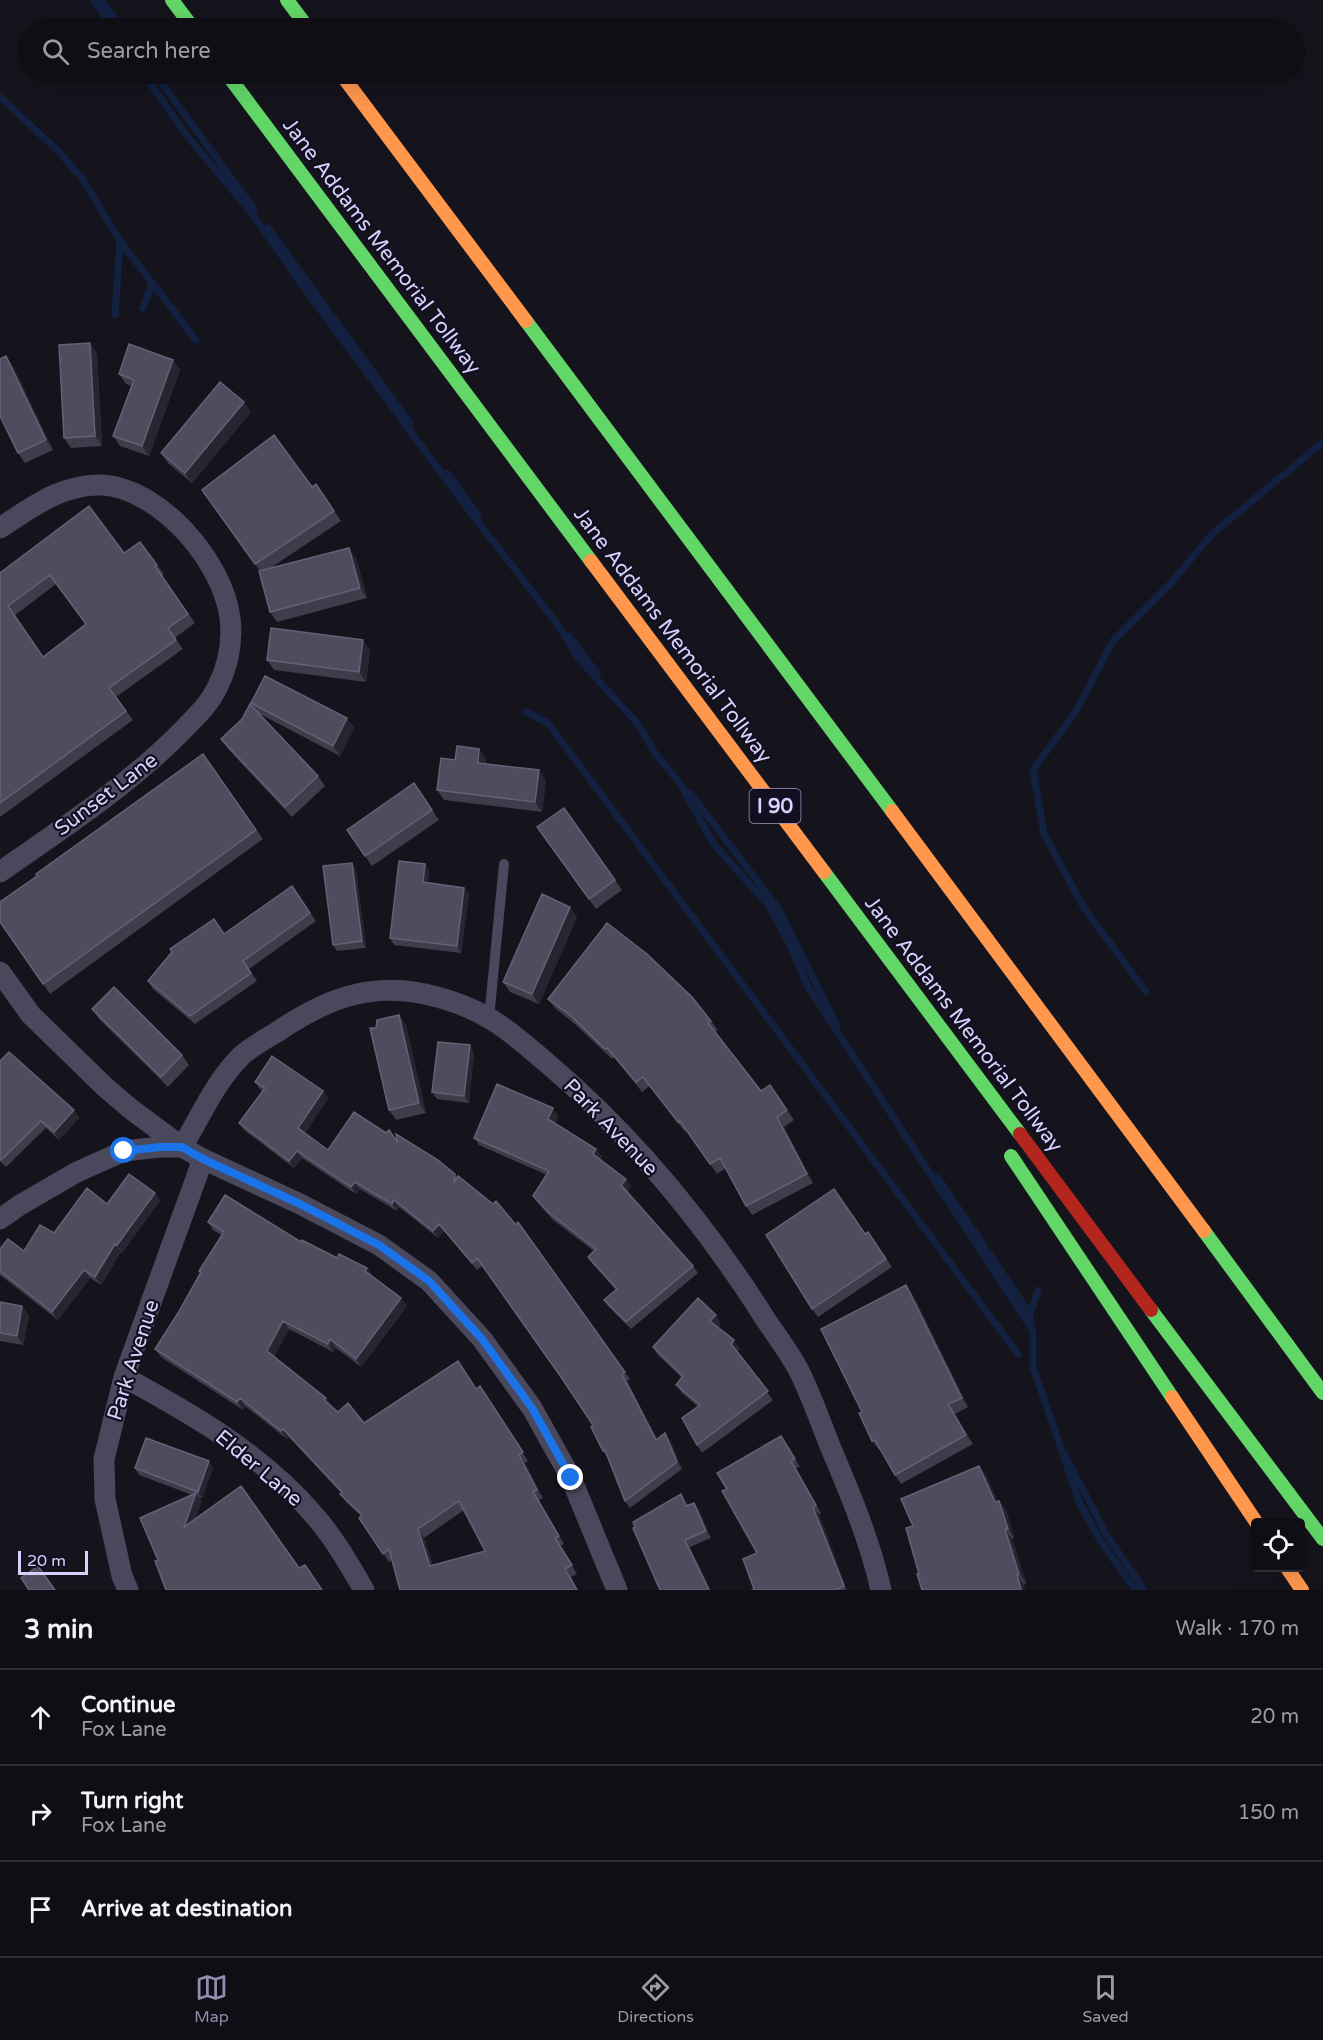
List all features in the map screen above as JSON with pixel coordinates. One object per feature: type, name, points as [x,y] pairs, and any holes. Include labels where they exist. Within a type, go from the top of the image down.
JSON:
[{"type":"highway","points":[[172,0],[186,18]]},
{"type":"highway","points":[[287,0],[300,18]]},
{"type":"highway","name":"Jane Addams Memorial Tollway","points":[[234,84],[1323,1539]]},
{"type":"highway","points":[[348,84],[1126,1125],[1323,1393]]},
{"type":"highway","points":[[849,905],[954,1069]]},
{"type":"highway","points":[[1005,1147],[1253,1518]]},
{"type":"highway","points":[[1290,1572],[1302,1590]]},
{"type":"street","name":"Sunset Lane","points":[[0,528],[47,498],[76,487],[102,485],[139,494],[172,517],[198,548],[218,580],[230,616],[231,635],[224,673],[205,707],[155,758],[0,872]]},
{"type":"street","points":[[0,972],[31,1015],[89,1071],[132,1110],[182,1147],[379,1245],[429,1281],[482,1339],[532,1408],[571,1478],[618,1590]]},
{"type":"street","name":"Park Avenue","points":[[182,1147],[219,1081],[243,1054],[305,1013],[339,998],[382,990],[405,991],[448,1001],[489,1018],[514,1035],[578,1089],[642,1155],[698,1221],[749,1292],[801,1374],[854,1502],[881,1590]]},
{"type":"street","points":[[0,1219],[77,1172],[124,1151],[182,1147]]},
{"type":"street","name":"Park Avenue","points":[[128,1590],[122,1576],[105,1499],[104,1459],[124,1377],[203,1159]]},
{"type":"street","name":"Elder Lane","points":[[124,1377],[225,1436],[275,1475],[314,1514],[364,1590]]},
{"type":"lane","points":[[489,1018],[504,864]]},
{"type":"building","points":[[90,343],[95,436],[64,438],[59,345]]},
{"type":"building","points":[[129,344],[173,360],[142,446],[113,436],[134,380],[119,374]]},
{"type":"building","points":[[6,356],[46,440],[18,453],[0,416],[0,359]]},
{"type":"building","points":[[220,382],[244,402],[185,473],[161,453]]},
{"type":"building","points":[[274,435],[312,487],[316,484],[334,511],[255,564],[202,490]]},
{"type":"building","points":[[89,506],[124,553],[140,542],[188,614],[168,628],[176,640],[109,688],[126,711],[0,803],[0,573]],"holes":[[[50,575],[86,624],[43,657],[8,606]]]},
{"type":"building","points":[[349,548],[360,588],[270,612],[259,571]]},
{"type":"building","points":[[271,628],[363,640],[359,672],[267,660]]},
{"type":"building","points":[[265,676],[347,718],[333,746],[251,703]]},
{"type":"building","points":[[250,704],[318,776],[285,807],[221,739],[242,719]]},
{"type":"building","points":[[457,746],[479,749],[478,763],[539,770],[535,802],[437,790],[441,758],[455,760]]},
{"type":"building","points":[[203,754],[256,830],[43,984],[0,922],[0,902]]},
{"type":"building","points":[[414,783],[432,810],[365,856],[347,830]]},
{"type":"building","points":[[564,808],[615,880],[589,899],[537,827]]},
{"type":"building","points":[[399,861],[425,864],[423,882],[464,888],[457,946],[390,938]]},
{"type":"building","points":[[352,863],[362,941],[333,945],[323,866]]},
{"type":"building","points":[[292,886],[310,913],[243,961],[251,973],[190,1016],[148,981],[172,952],[170,949],[214,919],[224,934]]},
{"type":"building","points":[[542,894],[570,907],[532,994],[503,982]]},
{"type":"building","points":[[607,923],[647,954],[692,997],[711,1021],[708,1023],[761,1091],[770,1085],[787,1110],[777,1117],[807,1174],[746,1206],[720,1158],[710,1164],[680,1121],[678,1122],[643,1077],[636,1082],[607,1048],[605,1049],[570,1015],[548,999]]},
{"type":"building","points":[[114,987],[182,1055],[161,1077],[92,1009]]},
{"type":"building","points":[[399,1015],[419,1103],[389,1110],[370,1028],[376,1028],[377,1020]]},
{"type":"building","points":[[438,1042],[470,1045],[464,1096],[432,1092]]},
{"type":"building","points":[[9,1052],[74,1110],[54,1132],[41,1121],[1,1160],[0,1061]]},
{"type":"building","points":[[272,1056],[323,1091],[298,1128],[328,1150],[354,1112],[386,1133],[389,1130],[398,1143],[396,1134],[438,1160],[455,1174],[454,1183],[458,1176],[493,1204],[496,1201],[516,1225],[518,1222],[625,1372],[622,1374],[656,1440],[665,1433],[677,1462],[625,1501],[605,1450],[603,1451],[591,1427],[593,1425],[477,1258],[472,1263],[439,1224],[433,1231],[394,1200],[392,1204],[355,1182],[351,1187],[297,1151],[289,1161],[239,1123],[265,1088],[255,1082]]},
{"type":"building","points":[[497,1084],[553,1108],[548,1119],[596,1149],[593,1154],[626,1179],[621,1185],[693,1266],[626,1322],[604,1300],[617,1289],[588,1257],[596,1249],[548,1212],[533,1196],[549,1171],[474,1138]]},
{"type":"building","points":[[129,1174],[155,1193],[117,1245],[115,1244],[95,1277],[84,1270],[52,1312],[0,1271],[0,1249],[8,1239],[24,1251],[40,1225],[54,1233],[87,1188],[107,1204]]},
{"type":"building","points":[[834,1189],[865,1234],[868,1232],[886,1259],[812,1309],[766,1235]]},
{"type":"building","points":[[225,1195],[301,1242],[302,1240],[337,1258],[339,1254],[367,1268],[365,1271],[401,1298],[356,1359],[330,1339],[328,1344],[283,1321],[267,1351],[326,1398],[324,1400],[338,1412],[348,1403],[364,1423],[458,1361],[476,1389],[480,1386],[523,1452],[519,1455],[537,1490],[533,1492],[559,1536],[555,1538],[572,1565],[565,1569],[577,1590],[400,1590],[389,1549],[383,1554],[359,1518],[362,1515],[340,1494],[342,1492],[283,1429],[281,1431],[240,1398],[237,1402],[155,1349],[224,1232],[208,1222]],"holes":[[[459,1501],[485,1551],[430,1566],[418,1529]]]},
{"type":"building","points":[[906,1285],[962,1398],[948,1404],[966,1435],[895,1475],[875,1440],[872,1441],[859,1413],[862,1412],[821,1329]]},
{"type":"building","points":[[698,1298],[716,1315],[710,1321],[734,1340],[731,1344],[768,1391],[697,1445],[682,1418],[700,1405],[676,1385],[683,1376],[653,1347]]},
{"type":"building","points":[[0,1302],[22,1306],[17,1336],[0,1333]]},
{"type":"building","points":[[781,1436],[795,1459],[791,1461],[816,1505],[813,1507],[844,1586],[835,1590],[752,1590],[754,1589],[743,1559],[757,1553],[722,1491],[727,1489],[717,1473]]},
{"type":"building","points":[[146,1438],[209,1461],[198,1492],[135,1468]]},
{"type":"building","points":[[979,1466],[995,1502],[999,1501],[1008,1529],[1005,1529],[1019,1574],[1017,1574],[1021,1590],[922,1590],[906,1528],[913,1526],[901,1499]]},
{"type":"building","points":[[241,1486],[299,1568],[305,1565],[322,1590],[166,1590],[155,1561],[158,1560],[140,1518],[196,1493],[184,1527]]},
{"type":"building","points":[[681,1494],[686,1506],[694,1503],[706,1531],[685,1540],[709,1590],[660,1590],[633,1528],[635,1527],[633,1522]]},
{"type":"building","points":[[38,1566],[55,1590],[29,1590],[21,1578]]},
{"type":"waterway","points":[[93,0],[106,18]]},
{"type":"waterway","points":[[101,0],[114,18]]},
{"type":"waterway","points":[[151,84],[184,132],[253,215],[307,292],[468,509],[555,621],[579,659],[637,723],[655,753],[681,785],[713,843],[769,906],[789,943],[808,987],[1033,1331],[1033,1367],[1080,1504],[1100,1540],[1135,1590]]},
{"type":"waterway","points":[[162,84],[254,209]]},
{"type":"waterway","points":[[0,97],[57,150],[82,178],[120,241],[196,340]]},
{"type":"waterway","points":[[268,228],[410,423]]},
{"type":"waterway","points":[[115,315],[120,241]]},
{"type":"waterway","points":[[143,308],[152,284]]},
{"type":"waterway","points":[[1146,992],[1084,908],[1044,834],[1033,770],[1076,711],[1113,641],[1172,582],[1211,535],[1323,442]]},
{"type":"waterway","points":[[447,473],[478,515]]},
{"type":"waterway","points":[[569,636],[597,673]]},
{"type":"waterway","points":[[526,712],[548,723],[1018,1354]]},
{"type":"waterway","points":[[690,793],[778,908],[837,1026]]},
{"type":"waterway","points":[[938,1178],[1030,1314],[1031,1327]]},
{"type":"waterway","points":[[1030,1314],[1038,1290]]},
{"type":"waterway","points":[[1065,1455],[1106,1534],[1144,1590]]},
{"type":"traffic: fast","points":[[172,0],[186,18]]},
{"type":"traffic: fast","points":[[287,0],[300,18]]},
{"type":"traffic: fast","points":[[234,84],[591,561]]},
{"type":"traffic: fast","points":[[526,321],[892,811]]},
{"type":"traffic: fast","points":[[824,872],[1020,1134]]},
{"type":"traffic: fast","points":[[1011,1156],[1172,1397]]},
{"type":"traffic: fast","points":[[1204,1231],[1323,1393]]},
{"type":"traffic: fast","points":[[1151,1310],[1323,1539]]},
{"type":"traffic: slow","points":[[348,84],[526,321]]},
{"type":"traffic: slow","points":[[591,561],[824,872]]},
{"type":"traffic: slow","points":[[892,811],[1204,1231]]},
{"type":"traffic: slow","points":[[1172,1397],[1253,1518]]},
{"type":"traffic: slow","points":[[1290,1572],[1302,1590]]},
{"type":"traffic: jam","points":[[1020,1134],[1151,1310]]},
{"type":"route","points":[[124,1151],[182,1147],[379,1245],[429,1281],[482,1339],[532,1408],[571,1478]]}]
